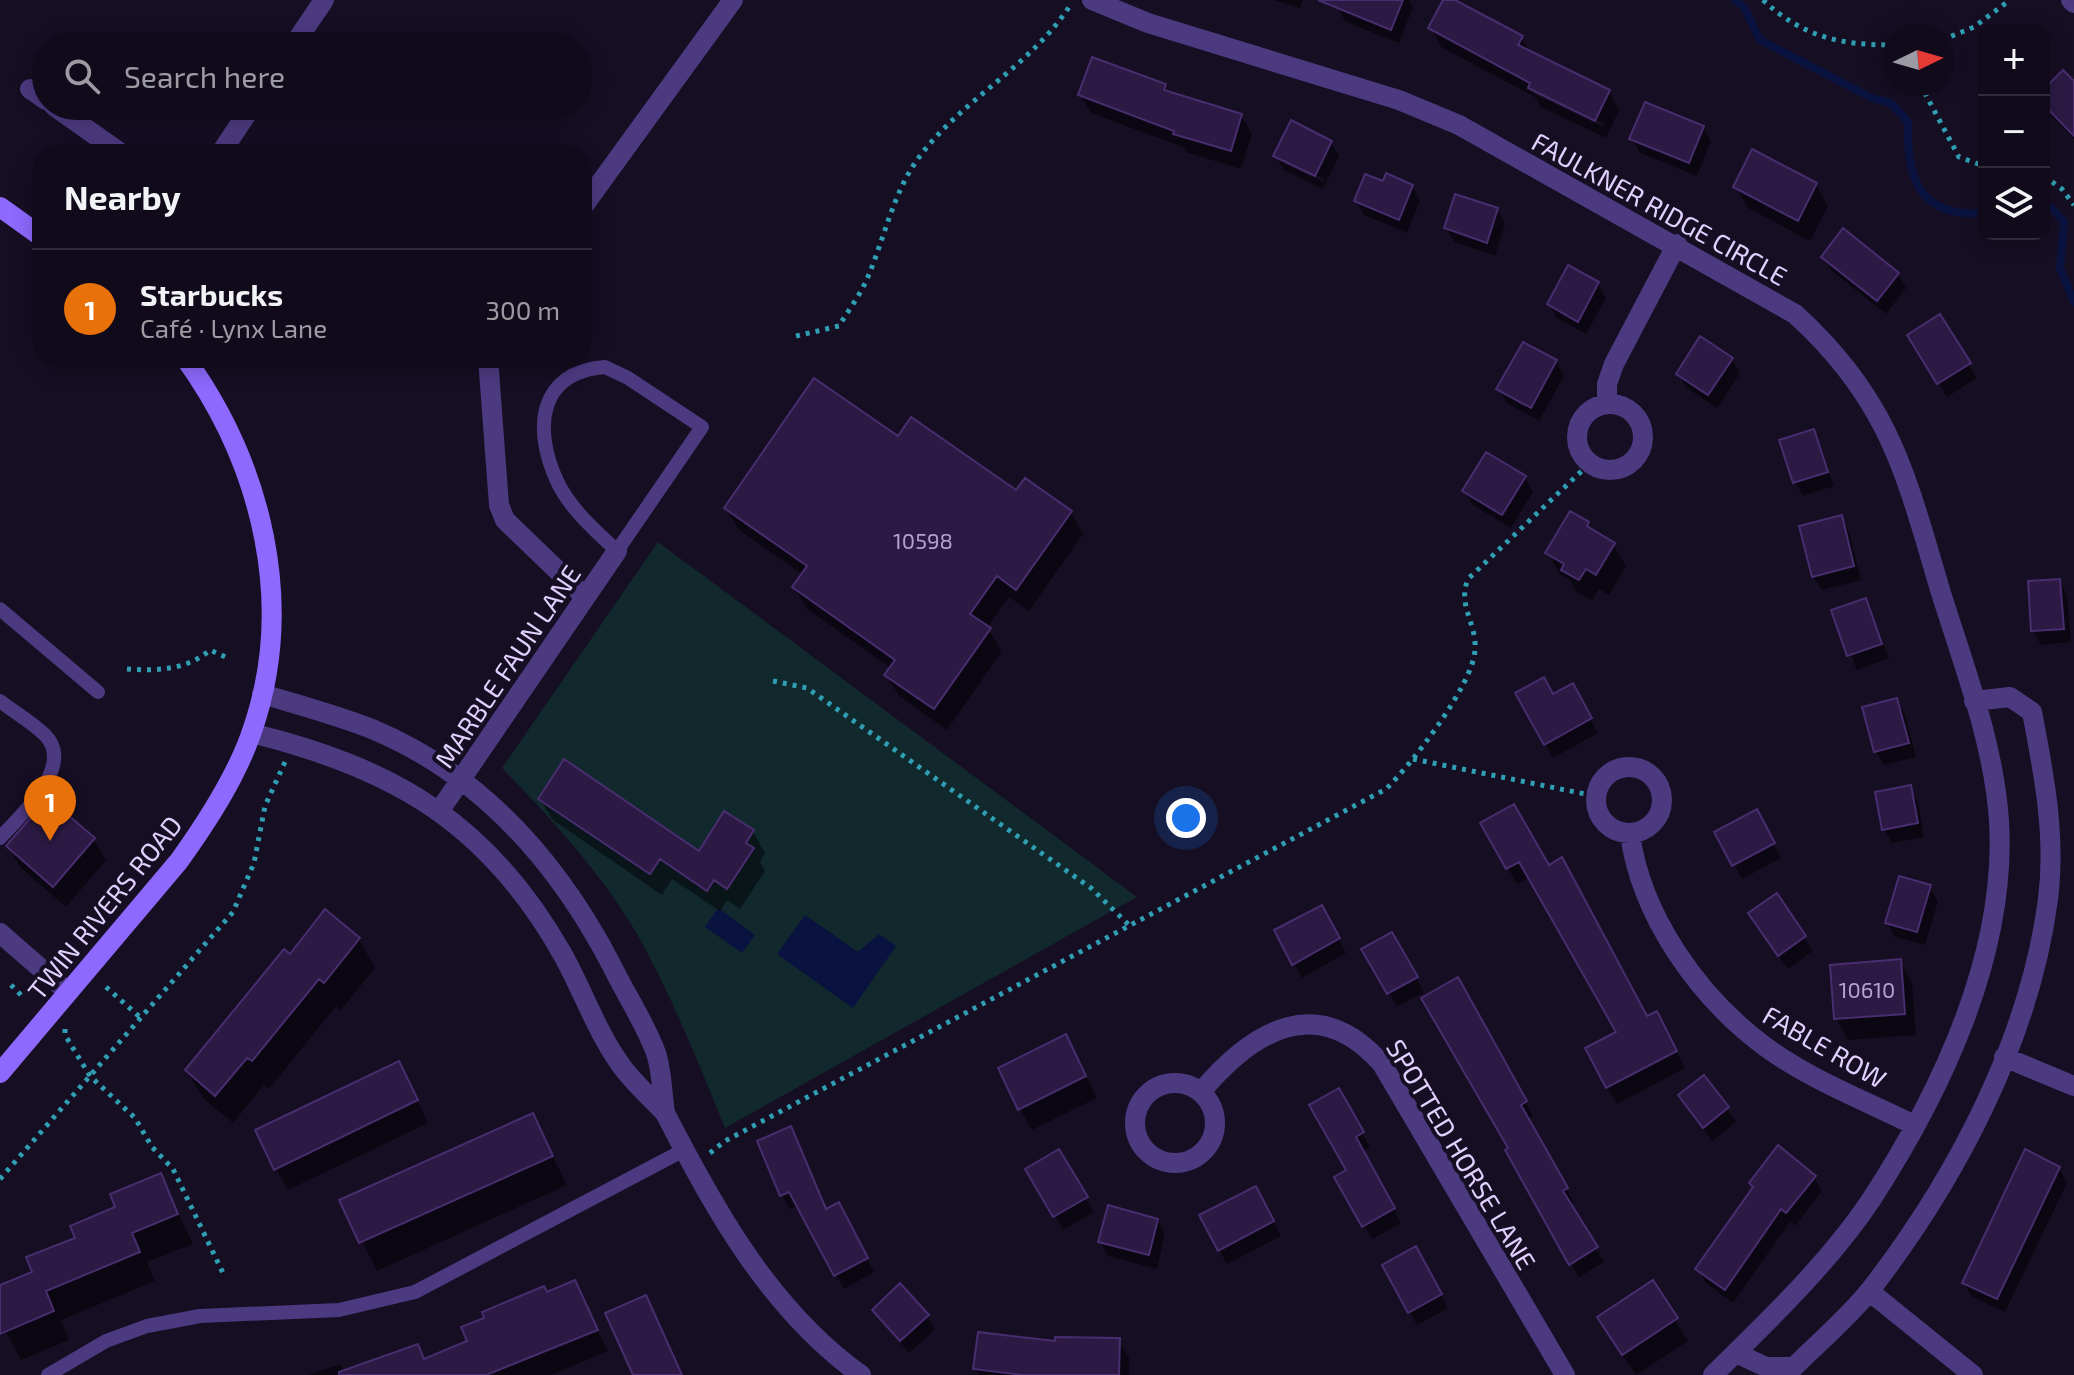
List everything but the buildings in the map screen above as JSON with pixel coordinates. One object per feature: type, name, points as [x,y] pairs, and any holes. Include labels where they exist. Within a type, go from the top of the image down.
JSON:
[{"type":"street","points":[[302,32],[324,0]]},
{"type":"street","points":[[592,194],[733,0]]},
{"type":"street","name":"FAULKNER RIDGE CIRCLE","points":[[1092,0],[1109,10],[1148,23],[1387,96],[1459,125],[1677,244],[1795,314],[1832,347],[1885,423],[1908,482],[1974,701],[1999,818],[1998,895],[1979,981],[1914,1125],[1861,1212],[1826,1257],[1713,1375]]},
{"type":"street","points":[[74,120],[108,144]]},
{"type":"street","points":[[227,144],[243,120]]},
{"type":"street","points":[[0,207],[32,230]]},
{"type":"street","points":[[1607,403],[1607,384],[1614,364],[1677,244]]},
{"type":"street","name":"TWIN RIVERS ROAD","points":[[0,1073],[205,825],[251,733],[262,694],[271,601],[260,514],[231,431],[191,368]]},
{"type":"street","points":[[489,368],[499,505],[505,520],[585,597]]},
{"type":"street","points":[[1607,403],[1622,405],[1639,420],[1642,446],[1637,457],[1615,471],[1589,464],[1577,444],[1579,423],[1594,407],[1607,403]]},
{"type":"street","name":"MARBLE FAUN LANE","points":[[440,810],[617,551]]},
{"type":"street","points":[[262,694],[373,730],[460,779],[500,811],[538,850],[571,894],[656,1054],[665,1113]]},
{"type":"street","points":[[1736,1353],[1766,1367],[1794,1367],[1869,1291],[1917,1223],[1962,1147],[2004,1057],[2026,1000],[2048,898],[2048,808],[2032,712],[2010,697],[1974,701]]},
{"type":"street","points":[[251,733],[338,757],[389,780],[440,810],[505,871],[535,910],[623,1068],[665,1113],[689,1158],[770,1289],[804,1330],[861,1375]]},
{"type":"street","points":[[1636,767],[1653,777],[1662,796],[1657,818],[1646,829],[1630,834],[1603,823],[1597,812],[1595,796],[1601,780],[1616,769],[1636,767]]},
{"type":"street","name":"FABLE ROW","points":[[1630,834],[1642,887],[1667,936],[1693,975],[1729,1018],[1765,1047],[1806,1071],[1914,1125]]},
{"type":"street","points":[[0,933],[68,992]]},
{"type":"street","name":"SPOTTED HORSE LANE","points":[[1201,1092],[1226,1063],[1274,1029],[1325,1026],[1347,1032],[1364,1044],[1382,1064],[1565,1375]]},
{"type":"street","points":[[2004,1057],[2074,1086]]},
{"type":"street","points":[[1869,1291],[1973,1375]]},
{"type":"lane","points":[[586,368],[566,377],[552,393],[543,414],[544,435],[558,483],[584,520],[617,551],[702,427],[628,378],[605,367],[592,368]]},
{"type":"lane","points":[[0,609],[98,692]]},
{"type":"lane","points":[[0,701],[47,737],[54,756],[50,780],[0,838]]},
{"type":"lane","points":[[48,1375],[106,1341],[147,1326],[200,1316],[339,1310],[415,1292],[689,1158]]},
{"type":"path","points":[[796,336],[839,326],[866,282],[899,193],[917,161],[951,122],[1054,31],[1074,0]]},
{"type":"path","points":[[1763,0],[1818,36],[1849,45],[1882,45]]},
{"type":"path","points":[[1954,35],[1974,27],[2010,0]]},
{"type":"path","points":[[1926,96],[1959,157],[1978,164]]},
{"type":"path","points":[[2050,180],[2062,189],[2074,205]]},
{"type":"path","points":[[689,1158],[1386,789],[1413,759],[1460,687],[1475,651],[1473,630],[1463,606],[1468,579],[1589,464]]},
{"type":"path","points":[[127,669],[184,666],[197,662],[210,650],[230,659]]},
{"type":"path","points":[[773,681],[807,688],[1091,888],[1130,926]]},
{"type":"path","points":[[1413,759],[1595,796]]},
{"type":"path","points":[[0,1179],[142,1019],[239,901],[254,863],[265,806],[284,764]]},
{"type":"path","points":[[11,985],[24,998]]},
{"type":"path","points":[[106,987],[142,1019]]},
{"type":"path","points":[[65,1035],[90,1076],[135,1118],[152,1147],[173,1169],[223,1273]]},
{"type":"green space","points":[[658,542],[1137,897],[725,1128],[673,1005],[637,934],[574,847],[502,768]]},
{"type":"shaded area","points":[[718,908],[755,935],[742,953],[705,927]]},
{"type":"shaded area","points":[[805,915],[858,952],[879,934],[896,946],[853,1008],[777,954]]},
{"type":"waterway","points":[[1735,0],[1744,7],[1760,40],[1872,98],[1891,103],[1908,122],[1910,161],[1921,191],[1945,209],[1978,213]]},
{"type":"waterway","points":[[2050,208],[2064,222],[2060,268],[2074,302]]},
{"type":"place","name":"Starbucks","points":[[50,841]]}]
